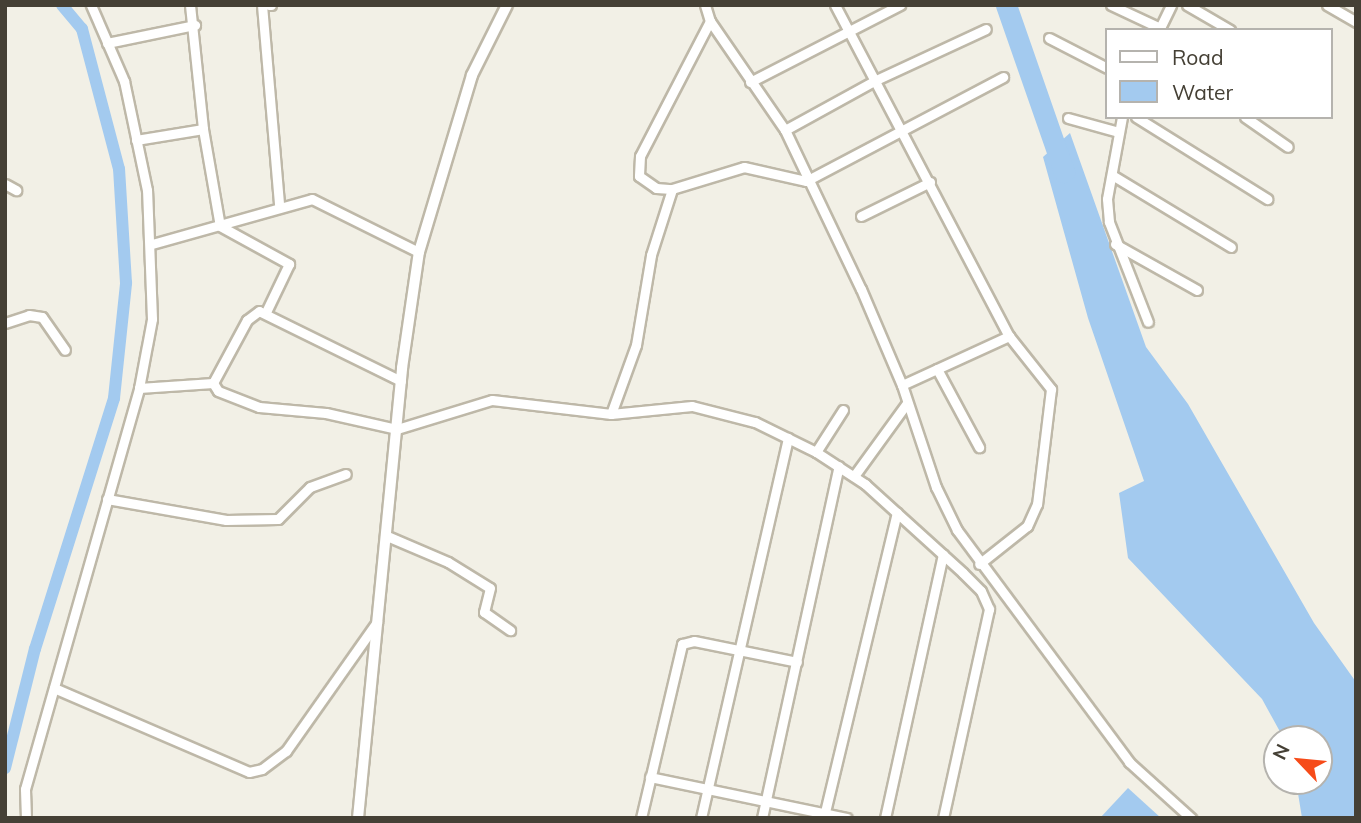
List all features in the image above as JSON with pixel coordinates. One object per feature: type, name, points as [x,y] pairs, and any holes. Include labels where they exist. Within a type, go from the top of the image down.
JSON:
[{"type":"street","points":[[26,818],[26,789],[139,388],[152,319],[152,244],[136,140],[124,82],[91,5]]},
{"type":"street","points":[[190,5],[195,25],[203,129],[220,226]]},
{"type":"street","points":[[262,5],[279,205]]},
{"type":"street","points":[[358,818],[401,381],[419,252],[472,75],[507,5]]},
{"type":"street","points":[[705,5],[710,21],[785,130],[806,181],[862,289],[902,386],[936,487],[978,562],[1129,762],[1191,818]]},
{"type":"street","points":[[835,5],[1009,335],[1046,379],[1052,402],[1037,504],[1027,526],[963,573]]},
{"type":"street","points":[[750,82],[900,5]]},
{"type":"street","points":[[1111,5],[1157,28]]},
{"type":"street","points":[[1160,28],[1171,5]]},
{"type":"street","points":[[1186,5],[1226,28]]},
{"type":"street","points":[[1327,5],[1356,22]]},
{"type":"street","points":[[710,21],[638,167],[647,184],[672,189],[744,167],[806,181],[1003,77]]},
{"type":"street","points":[[107,43],[195,25]]},
{"type":"street","points":[[785,130],[876,80],[986,29]]},
{"type":"street","points":[[1049,38],[1106,67]]},
{"type":"street","points":[[1068,118],[1119,132]]},
{"type":"street","points":[[1122,119],[1107,209],[1115,244],[1148,321]]},
{"type":"street","points":[[1139,119],[1267,199]]},
{"type":"street","points":[[1248,119],[1288,147]]},
{"type":"street","points":[[136,140],[203,129]]},
{"type":"street","points":[[1112,175],[1231,247]]},
{"type":"street","points":[[861,216],[930,182]]},
{"type":"street","points":[[5,184],[16,190]]},
{"type":"street","points":[[611,414],[636,345],[651,255],[672,189]]},
{"type":"street","points":[[152,244],[220,226],[301,199],[325,202],[419,252]]},
{"type":"street","points":[[220,226],[289,264],[267,312]]},
{"type":"street","points":[[1115,244],[1197,290]]},
{"type":"street","points":[[213,383],[247,320],[253,313],[267,312],[401,381]]},
{"type":"street","points":[[5,323],[29,315],[42,317],[65,350]]},
{"type":"street","points":[[902,386],[1009,335]]},
{"type":"street","points":[[937,369],[979,447]]},
{"type":"street","points":[[139,388],[213,383]]},
{"type":"street","points":[[213,383],[218,391],[259,407],[326,414],[397,429],[492,401],[611,414],[692,406],[754,422],[816,452],[855,476],[943,554],[987,599],[990,618],[943,818]]},
{"type":"street","points":[[855,476],[907,403]]},
{"type":"street","points":[[816,452],[843,410]]},
{"type":"street","points":[[701,818],[788,438]]},
{"type":"street","points":[[762,818],[839,466]]},
{"type":"street","points":[[107,499],[226,520],[278,519],[310,487],[346,474]]},
{"type":"street","points":[[825,812],[897,513]]},
{"type":"street","points":[[387,536],[448,562],[490,588],[484,612],[510,630]]},
{"type":"street","points":[[885,818],[943,554]]},
{"type":"street","points":[[54,688],[249,772],[262,769],[286,751],[379,619]]},
{"type":"street","points":[[640,818],[682,644],[694,641],[797,662]]},
{"type":"street","points":[[650,777],[847,818]]},
{"type":"water","points":[[1070,133],[1146,347],[1188,404],[1314,623],[1356,682],[1356,818],[1302,818],[1298,795],[1333,795],[1333,725],[1276,725],[1262,699],[1128,558],[1119,493],[1144,481],[1088,318],[1043,157]]},
{"type":"water","points":[[1128,788],[1161,818],[1100,818]]},
{"type":"waterway","points":[[5,768],[35,649],[114,398],[126,283],[119,169],[82,29],[62,5]]},
{"type":"waterway","points":[[1006,5],[1064,172]]}]
